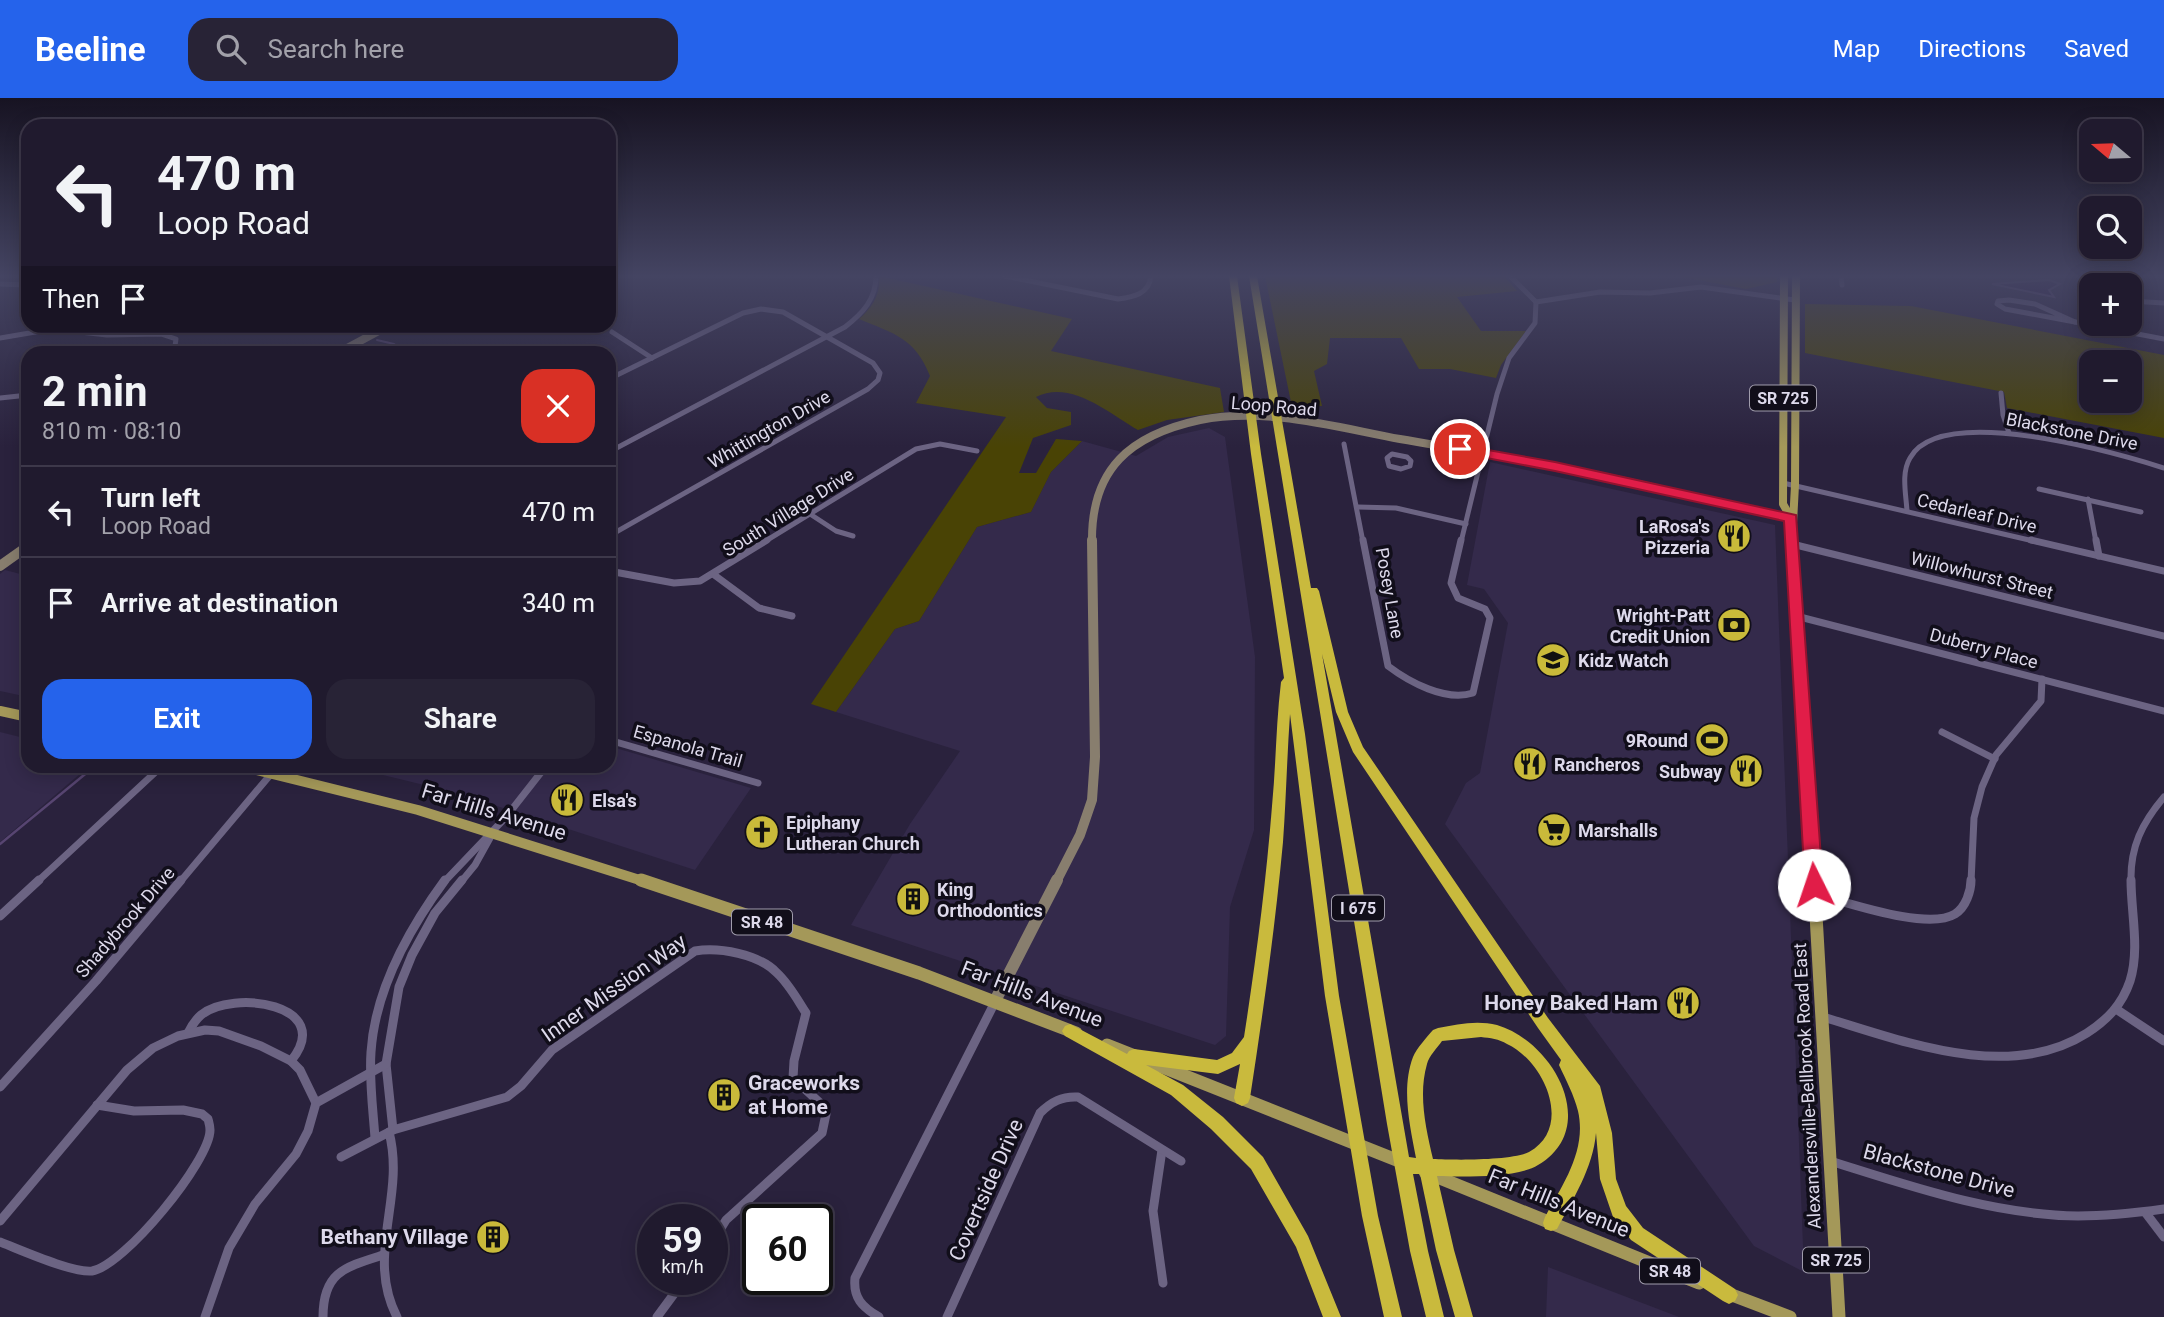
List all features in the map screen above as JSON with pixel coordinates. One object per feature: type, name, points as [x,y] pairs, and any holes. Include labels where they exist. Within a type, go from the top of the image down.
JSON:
[{"type":"highway","name":"I 675","points":[[1240,333],[1346,1083],[1370,1216],[1393,1317]]},
{"type":"highway","name":"I 675","points":[[1262,333],[1395,1124],[1419,1251],[1435,1317]]},
{"type":"highway","points":[[1290,498],[1342,712],[1357,749],[1551,1033],[1594,1091],[1604,1133],[1608,1179],[1619,1210],[1637,1234],[1729,1295]]},
{"type":"highway","points":[[1242,1098],[1260,991],[1279,806],[1283,712],[1289,668]]},
{"type":"highway","points":[[1409,1165],[1460,1178],[1532,1160],[1554,1141],[1561,1108],[1552,1076],[1529,1050],[1499,1032],[1466,1029],[1438,1035],[1420,1059],[1415,1090],[1418,1128],[1427,1169],[1445,1250],[1464,1317]]},
{"type":"highway","points":[[1070,1031],[1177,1090],[1217,1123],[1257,1163],[1302,1242],[1332,1317]]},
{"type":"highway","points":[[1551,1033],[1583,1098],[1590,1127],[1587,1152],[1551,1223]]},
{"type":"highway","points":[[1134,1056],[1218,1068],[1237,1058],[1252,1035]]},
{"type":"main road","name":"Alexandersville-Bellbrook Road East","points":[[1783,333],[1783,504],[1791,518]]},
{"type":"main road","name":"Alexandersville-Bellbrook Road East","points":[[1795,333],[1796,485],[1791,518],[1792,544],[1823,1017],[1839,1317]]},
{"type":"main road","points":[[1783,348],[1795,351]]},
{"type":"main road","points":[[1783,404],[1795,406]]},
{"type":"main road","points":[[0,711],[21,716]]},
{"type":"main road","name":"Far Hills Avenue","points":[[267,773],[418,810],[701,899],[995,1001],[1409,1165]]},
{"type":"main road","name":"Far Hills Avenue","points":[[1460,1178],[1551,1223],[1790,1317]]},
{"type":"street","points":[[0,338],[24,333]]},
{"type":"street","points":[[86,333],[167,334],[176,341],[173,346]]},
{"type":"street","points":[[350,346],[375,333]]},
{"type":"street","points":[[614,333],[652,358]]},
{"type":"street","points":[[616,376],[703,333]]},
{"type":"street","points":[[820,333],[827,337]]},
{"type":"street","points":[[616,448],[834,333]]},
{"type":"street","points":[[1358,507],[1396,508],[1466,524],[1474,473],[1507,361],[1531,333]]},
{"type":"street","points":[[2132,333],[2164,339]]},
{"type":"street","name":"Whittington Drive","points":[[616,533],[875,383],[879,376],[877,366],[827,337]]},
{"type":"street","points":[[2001,393],[2003,415],[2009,433]]},
{"type":"street","points":[[0,398],[21,396]]},
{"type":"street","name":"Loop Road","points":[[995,1001],[1080,835],[1092,800],[1095,757],[1093,513],[1097,491],[1112,466],[1149,438],[1184,424],[1224,417],[1253,416],[1481,453],[1791,518]]},
{"type":"street","name":"Blackstone Drive","points":[[1907,512],[1907,466],[1918,448],[1938,438],[1960,433],[2009,433],[2101,451],[2164,468]]},
{"type":"street","points":[[1400,454],[1405,440]]},
{"type":"street","name":"South Village Drive","points":[[616,572],[680,584],[700,581],[921,447],[940,444],[977,451]]},
{"type":"street","name":"Posey Lane","points":[[1344,444],[1388,666],[1449,696],[1464,697],[1473,693],[1490,618],[1485,609],[1464,602],[1453,590],[1451,583],[1466,524]]},
{"type":"street","name":"Cedarleaf Drive","points":[[1783,483],[2164,571]]},
{"type":"street","points":[[2039,489],[2141,512]]},
{"type":"street","points":[[2088,499],[2099,556]]},
{"type":"street","points":[[810,514],[836,531],[853,536]]},
{"type":"street","name":"Willowhurst Street","points":[[1792,544],[2164,636]]},
{"type":"street","points":[[0,566],[21,552]]},
{"type":"street","points":[[713,574],[763,611],[792,616]]},
{"type":"street","name":"Duberry Place","points":[[1796,616],[2164,711]]},
{"type":"street","points":[[1815,894],[1919,919],[1942,918],[1957,913],[1972,892],[1974,818],[1980,792],[1994,759],[2010,735],[2038,707],[2043,695],[2042,679]]},
{"type":"street","points":[[1942,732],[1994,759]]},
{"type":"street","name":"Espanola Trail","points":[[616,742],[758,783]]},
{"type":"street","points":[[0,916],[154,773]]},
{"type":"street","points":[[397,1317],[391,1308],[383,1281],[383,1236],[395,1177],[386,1064],[399,987],[412,955],[435,914],[475,865],[492,834],[540,773]]},
{"type":"street","name":"Shadybrook Drive","points":[[0,1087],[96,981],[271,774]]},
{"type":"street","points":[[1823,1017],[1953,1051],[2013,1055],[2052,1050],[2096,1029],[2116,1009],[2129,984],[2134,945],[2129,893],[2132,857],[2141,828],[2164,797]]},
{"type":"street","points":[[376,1138],[369,1073],[377,1014],[405,944],[448,877],[466,856],[492,834]]},
{"type":"street","name":"Inner Mission Way","points":[[341,1157],[391,1131],[507,1097],[521,1086],[552,1050],[695,951],[714,948],[769,966],[790,988],[802,1006],[805,1019],[798,1040],[793,1078],[826,1109],[828,1121],[822,1133],[728,1220]]},
{"type":"street","points":[[879,1317],[858,1302],[853,1288],[855,1278],[995,1001]]},
{"type":"street","points":[[188,1033],[203,1013],[220,1005],[246,1002],[269,1004],[288,1013],[302,1032],[303,1043],[291,1061]]},
{"type":"street","points":[[2116,1009],[2164,1041]]},
{"type":"street","points":[[0,1221],[141,1057],[165,1042],[188,1033],[219,1031],[291,1061],[300,1070],[316,1104],[308,1131],[296,1154],[255,1204],[229,1248],[205,1317]]},
{"type":"street","points":[[316,1104],[386,1064]]},
{"type":"street","name":"Covertside Drive","points":[[947,1317],[1040,1113],[1048,1104],[1063,1097],[1078,1097],[1181,1161]]},
{"type":"street","points":[[0,1242],[78,1270],[95,1271],[113,1263],[155,1221],[180,1187],[209,1138],[211,1125],[205,1116],[187,1111],[136,1111],[97,1105]]},
{"type":"street","points":[[1162,1150],[1153,1211],[1163,1283]]},
{"type":"street","name":"Blackstone Drive","points":[[1830,1161],[1946,1198],[2007,1211],[2072,1217],[2164,1209]]},
{"type":"street","points":[[2145,1212],[2164,1237]]},
{"type":"street","points":[[323,1317],[321,1299],[334,1275],[344,1268],[383,1255]]},
{"type":"street","points":[[657,1317],[673,1295]]},
{"type":"shaded area","points":[[890,333],[1063,333],[1051,351],[1220,388],[1224,412],[1167,420],[1138,430],[1102,407],[1076,395],[1062,392],[1036,397],[1047,408],[1071,412],[1071,425],[1033,438],[1019,473],[1036,473],[1056,439],[1082,441],[1051,472],[1031,512],[977,527],[919,621],[895,629],[836,712],[811,704],[1006,417],[916,403],[930,376],[918,353]]},
{"type":"shaded area","points":[[1277,333],[1525,333],[1501,365],[1496,378],[1450,369],[1419,369],[1401,338],[1330,338],[1327,364],[1314,371],[1322,406],[1292,407]]},
{"type":"shaded area","points":[[1805,333],[2050,333],[2138,350],[2079,350],[2079,413],[2142,413],[2142,351],[2164,355],[2164,438],[2007,408],[2004,392],[1805,353]]},
{"type":"shaded area","points":[[1209,428],[1225,437],[1255,657],[1254,830],[1230,907],[1226,1036],[1215,1045],[851,925],[910,824],[960,751],[836,712],[895,629],[919,621],[977,527],[1031,512],[1051,472],[1082,441],[1136,456],[1168,437]]},
{"type":"shaded area","points":[[1490,462],[1775,525],[1804,1272],[1754,1246],[1445,824],[1466,783],[1480,773],[1508,623],[1484,589],[1467,585]]},
{"type":"shaded area","points":[[5,570],[21,574],[21,696],[0,691],[0,574]]},
{"type":"shaded area","points":[[0,732],[21,737],[21,773],[81,773],[0,842]]},
{"type":"shaded area","points":[[616,748],[751,788],[695,870],[457,793],[375,773],[616,773]]},
{"type":"shaded area","points":[[1548,1267],[1679,1317],[1546,1317]]},
{"type":"waterway","points":[[377,340],[397,346]]},
{"type":"waterway","points":[[0,844],[86,773]]},
{"type":"place","name":"LaRosa's Pizzeria","points":[[1734,536]]},
{"type":"place","name":"Wright-Patt Credit Union","points":[[1734,625]]},
{"type":"place","name":"Kidz Watch","points":[[1553,660]]},
{"type":"place","name":"9Round","points":[[1712,740]]},
{"type":"place","name":"Rancheros","points":[[1530,764]]},
{"type":"place","name":"Subway","points":[[1746,771]]},
{"type":"place","name":"Elsa's","points":[[567,800]]},
{"type":"place","name":"Marshalls","points":[[1554,830]]},
{"type":"place","name":"Epiphany Lutheran Church","points":[[762,832]]},
{"type":"place","name":"King Orthodontics","points":[[913,899]]},
{"type":"place","name":"Honey Baked Ham","points":[[1683,1003]]},
{"type":"place","name":"Graceworks at Home","points":[[724,1095]]},
{"type":"place","name":"Bethany Village","points":[[493,1237]]},
{"type":"route","points":[[1460,449],[1791,518],[1814,885]]}]
